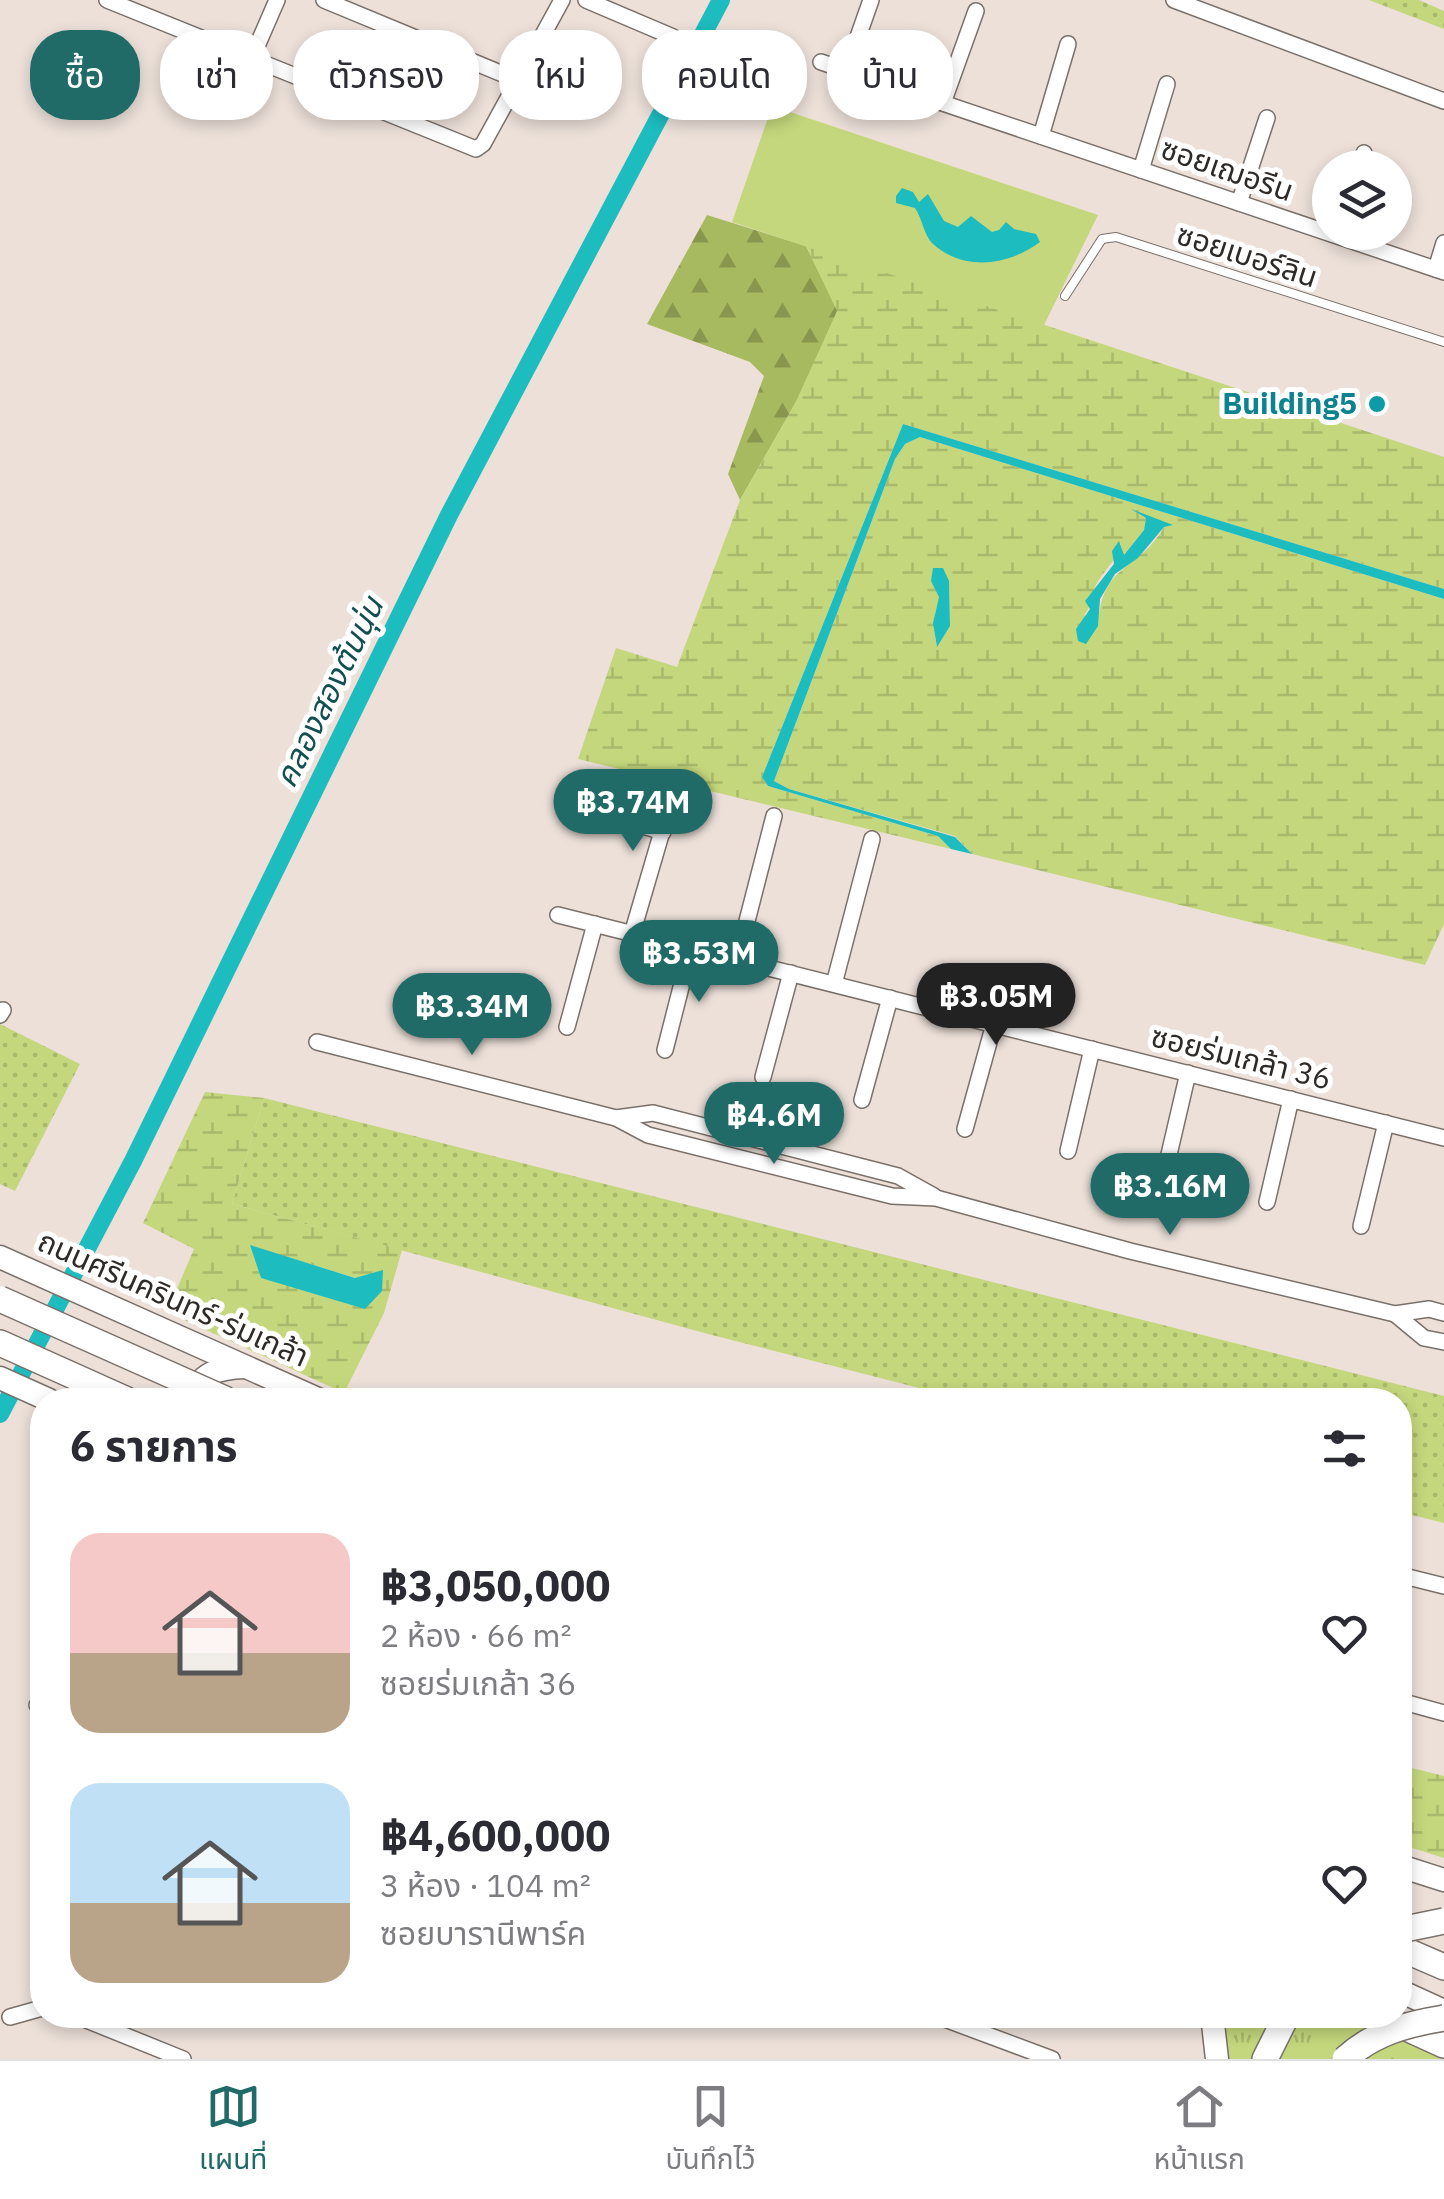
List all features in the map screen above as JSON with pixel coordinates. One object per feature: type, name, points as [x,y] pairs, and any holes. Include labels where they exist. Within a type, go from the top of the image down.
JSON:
[{"type":"main road","name":"ถนนศรีนครินทร์-ร่มเกล้า","points":[[0,1256],[292,1388]]},
{"type":"main road","points":[[0,1300],[199,1388]]},
{"type":"main road","points":[[0,1344],[100,1388]]},
{"type":"main road","points":[[195,1388],[207,1374],[222,1368],[246,1368]]},
{"type":"main road","points":[[0,1378],[30,1391]]},
{"type":"main road","points":[[1412,1870],[1444,1880]]},
{"type":"main road","points":[[1412,1918],[1444,1932]]},
{"type":"main road","points":[[1412,1928],[1444,1921]]},
{"type":"main road","points":[[1412,1953],[1444,1966]]},
{"type":"main road","points":[[1412,1997],[1444,2014]]},
{"type":"main road","points":[[1412,2023],[1444,2014]]},
{"type":"main road","points":[[1213,2028],[1217,2059]]},
{"type":"main road","points":[[1266,2059],[1281,2028]]},
{"type":"main road","points":[[1344,2059],[1372,2038],[1394,2028]]},
{"type":"main road","points":[[1408,2028],[1444,2044]]},
{"type":"street","points":[[107,0],[180,30]]},
{"type":"street","points":[[264,30],[276,0]]},
{"type":"street","points":[[324,0],[499,73]]},
{"type":"street","points":[[544,30],[561,0]]},
{"type":"street","points":[[586,0],[657,30]]},
{"type":"street","points":[[860,30],[871,0]]},
{"type":"street","points":[[1174,0],[1444,101]]},
{"type":"street","points":[[953,75],[976,10]]},
{"type":"street","points":[[1041,136],[1068,44]]},
{"type":"street","name":"ซอยเฌอรีน","points":[[821,62],[827,64]]},
{"type":"street","points":[[273,68],[470,148],[483,144],[499,114]]},
{"type":"street","points":[[1141,170],[1167,84]]},
{"type":"street","name":"ซอยเฌอรีน","points":[[953,106],[1312,226]]},
{"type":"street","points":[[1239,203],[1267,118]]},
{"type":"street","points":[[1440,270],[1444,243]]},
{"type":"street","name":"ซอยเฌอรีน","points":[[1383,250],[1440,270]]},
{"type":"street","points":[[632,934],[675,787]]},
{"type":"street","points":[[596,812],[663,832]]},
{"type":"street","points":[[737,960],[774,816]]},
{"type":"street","points":[[834,984],[872,839]]},
{"type":"street","name":"ซอยร่มเกล้า 36","points":[[558,915],[1444,1138]]},
{"type":"street","points":[[567,1027],[595,924]]},
{"type":"street","points":[[664,1050],[691,948]]},
{"type":"street","points":[[764,1076],[791,973]]},
{"type":"street","points":[[862,1100],[890,998]]},
{"type":"street","points":[[965,1129],[994,1024]]},
{"type":"street","points":[[317,1042],[616,1118],[648,1135],[892,1196],[936,1198],[1130,1252],[1394,1314],[1429,1309],[1444,1312]]},
{"type":"street","points":[[1068,1152],[1092,1049]]},
{"type":"street","points":[[1164,1176],[1188,1073]]},
{"type":"street","points":[[1267,1202],[1290,1099]]},
{"type":"street","points":[[616,1118],[653,1113],[898,1176],[936,1198]]},
{"type":"street","points":[[1361,1226],[1386,1123]]},
{"type":"street","points":[[1394,1314],[1424,1338],[1444,1342]]},
{"type":"street","points":[[1412,1578],[1444,1586]]},
{"type":"street","points":[[1412,1704],[1444,1712]]},
{"type":"street","points":[[10,2017],[30,2011]]},
{"type":"street","points":[[106,2028],[183,2059]]},
{"type":"street","points":[[969,2028],[1052,2059]]},
{"type":"lane","name":"ซอยเบอร์ลิน","points":[[1065,296],[1102,238],[1116,237],[1444,342]]},
{"type":"green space","points":[[1369,0],[1419,0],[1444,11],[1444,29]]},
{"type":"green space","points":[[807,118],[1098,215],[1044,325],[732,222],[767,120]]},
{"type":"green space","points":[[707,215],[806,246],[838,311],[796,402],[740,500],[728,474],[764,376],[750,362],[647,324]]},
{"type":"green space","points":[[806,246],[1444,457],[1444,589],[903,424],[762,777],[768,786],[938,836],[951,849],[578,759],[616,648],[677,667],[740,500],[796,402],[837,311]]},
{"type":"green space","points":[[920,437],[1444,599],[1444,924],[1425,965],[972,854],[955,836],[789,789],[774,781],[895,459],[905,444]],"holes":[[[1136,512],[1171,525],[1164,527],[1154,542],[1114,578],[1106,590],[1098,626],[1084,615],[1120,542],[1123,556],[1144,530],[1146,518]],[[949,581],[950,626],[937,646],[936,612]]]},
{"type":"green space","points":[[0,1024],[80,1064],[15,1191],[0,1184]]},
{"type":"green space","points":[[205,1092],[264,1098],[232,1204],[402,1250],[384,1313],[346,1388],[333,1388],[167,1312],[194,1249],[143,1223]],"holes":[[[251,1246],[356,1278],[295,1286],[261,1278]]]},
{"type":"green space","points":[[264,1098],[1444,1396],[1444,1523],[1412,1515],[1412,1388],[919,1388],[232,1204]]},
{"type":"green space","points":[[1412,1768],[1444,1776],[1444,1858],[1412,1848]]},
{"type":"green space","points":[[1412,2023],[1444,2037],[1444,2059],[1224,2059],[1222,2028],[1412,2028]]},
{"type":"water","points":[[902,188],[913,192],[919,202],[928,194],[944,221],[958,227],[971,216],[992,232],[1006,222],[1014,229],[1036,234],[1040,242],[1000,261],[971,262],[957,258],[932,243],[915,208],[896,203]]},
{"type":"water","points":[[903,424],[1444,589],[1444,599],[920,437],[905,444],[895,459],[774,781],[789,789],[955,837],[972,854],[951,849],[938,836],[768,786],[762,777]]},
{"type":"water","points":[[1131,509],[1173,525],[1164,527],[1138,558],[1115,574],[1100,599],[1098,626],[1086,644],[1078,641],[1076,629],[1090,609],[1085,601],[1114,564],[1112,551],[1119,541],[1124,555],[1144,530],[1146,518]]},
{"type":"water","points":[[933,568],[943,568],[949,581],[950,626],[937,647],[933,623],[939,597],[931,581]]},
{"type":"water","points":[[250,1245],[355,1278],[383,1270],[382,1291],[365,1309],[261,1278]]},
{"type":"waterway","name":"คลองสองต้นนุ่น","points":[[0,1414],[133,1161],[449,515],[721,0]]},
{"type":"place","name":"Building5","points":[[1377,404]]}]
